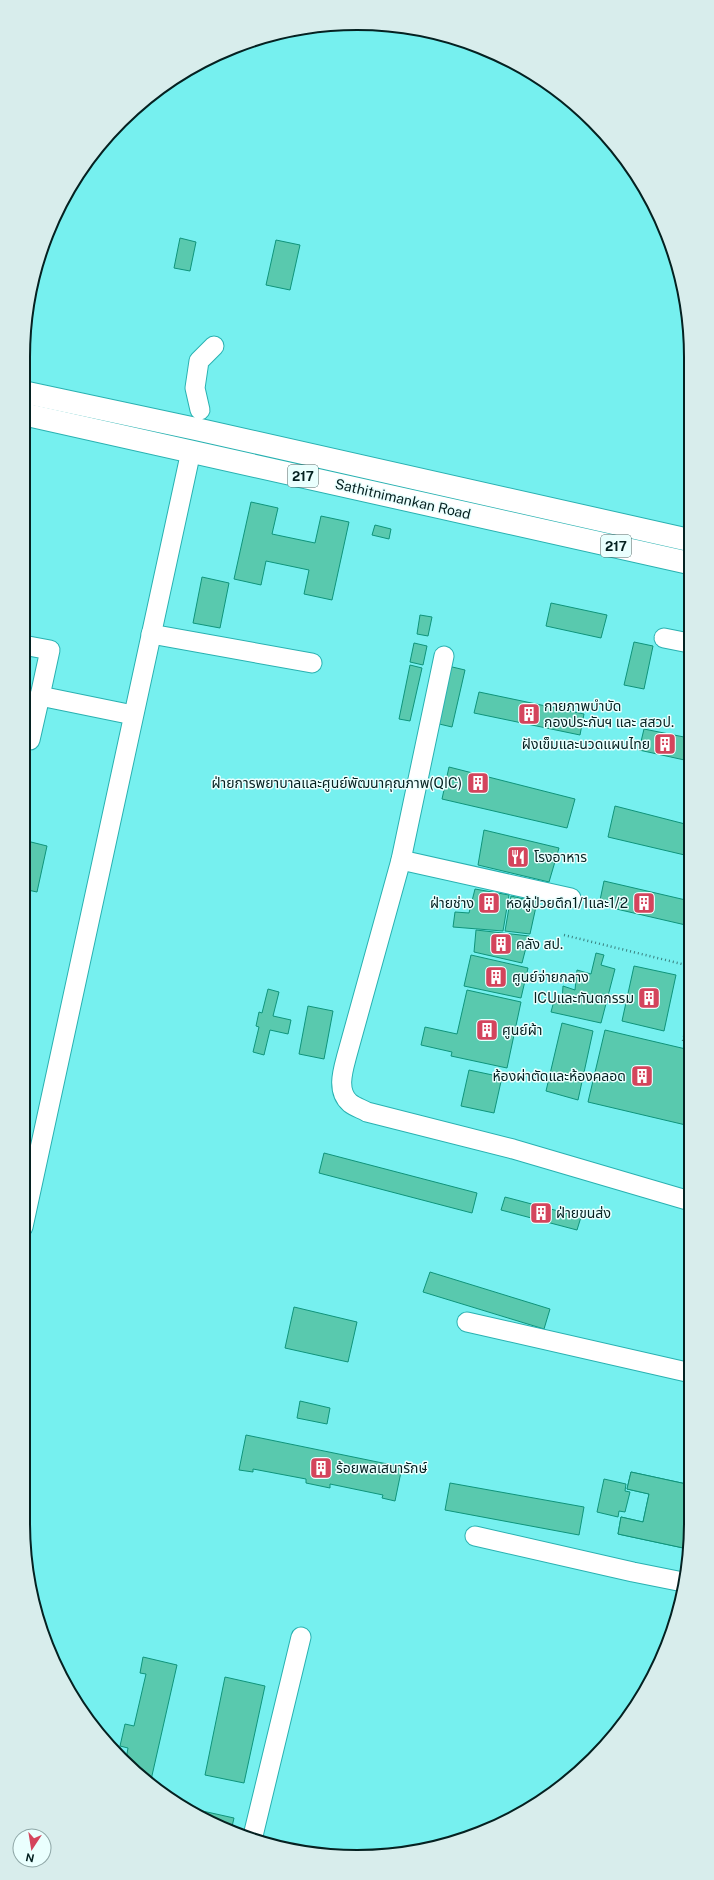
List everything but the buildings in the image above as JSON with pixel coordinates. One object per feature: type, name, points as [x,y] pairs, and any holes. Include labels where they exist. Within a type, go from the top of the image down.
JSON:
[{"type":"main road","name":"Sathitnimankan Road","points":[[30,393],[198,419],[684,539]]},
{"type":"main road","name":"Sathitnimankan Road","points":[[30,416],[684,562]]},
{"type":"main road","points":[[191,451],[198,419]]},
{"type":"lane","points":[[198,419],[195,388],[199,361],[214,346]]},
{"type":"lane","points":[[30,1194],[191,451]]},
{"type":"lane","points":[[151,634],[312,663]]},
{"type":"lane","points":[[664,638],[684,642]]},
{"type":"lane","points":[[30,646],[50,650],[30,740]]},
{"type":"lane","points":[[444,656],[401,860],[343,1072],[343,1094],[350,1103],[368,1112],[513,1149],[684,1199]]},
{"type":"lane","points":[[40,696],[133,715]]},
{"type":"lane","points":[[401,860],[571,898]]},
{"type":"lane","points":[[467,1322],[684,1371]]},
{"type":"lane","points":[[475,1536],[679,1581]]},
{"type":"lane","points":[[254,1833],[301,1637]]},
{"type":"path","points":[[564,935],[684,965]]},
{"type":"path","points":[[683,1041],[684,1037]]},
{"type":"place","name":"กายภาพบำบัด กองประกันฯ และ สสวป.","points":[[529,714]]},
{"type":"place","name":"ฝังเข็มและนวดแผนไทย","points":[[665,744]]},
{"type":"place","name":"ฝ่ายการพยาบาลและศูนย์พัฒนาคุณภาพ(QIC)","points":[[478,783]]},
{"type":"place","name":"โรงอาหาร","points":[[518,857]]},
{"type":"place","name":"ฝ่ายช่าง","points":[[489,903]]},
{"type":"place","name":"หอผู้ป่วยตึก1/1และ1/2","points":[[644,903]]},
{"type":"place","name":"คลัง สป.","points":[[501,944]]},
{"type":"place","name":"ศูนย์จ่ายกลาง","points":[[496,977]]},
{"type":"place","name":"ICUและทันตกรรม","points":[[649,998]]},
{"type":"place","name":"ศูนย์ผ้า","points":[[487,1030]]},
{"type":"place","name":"ห้องผ่าตัดและห้องคลอด","points":[[642,1076]]},
{"type":"place","name":"ฝ่ายขนส่ง","points":[[541,1213]]},
{"type":"place","name":"ร้อยพลเสนารักษ์","points":[[321,1468]]}]
